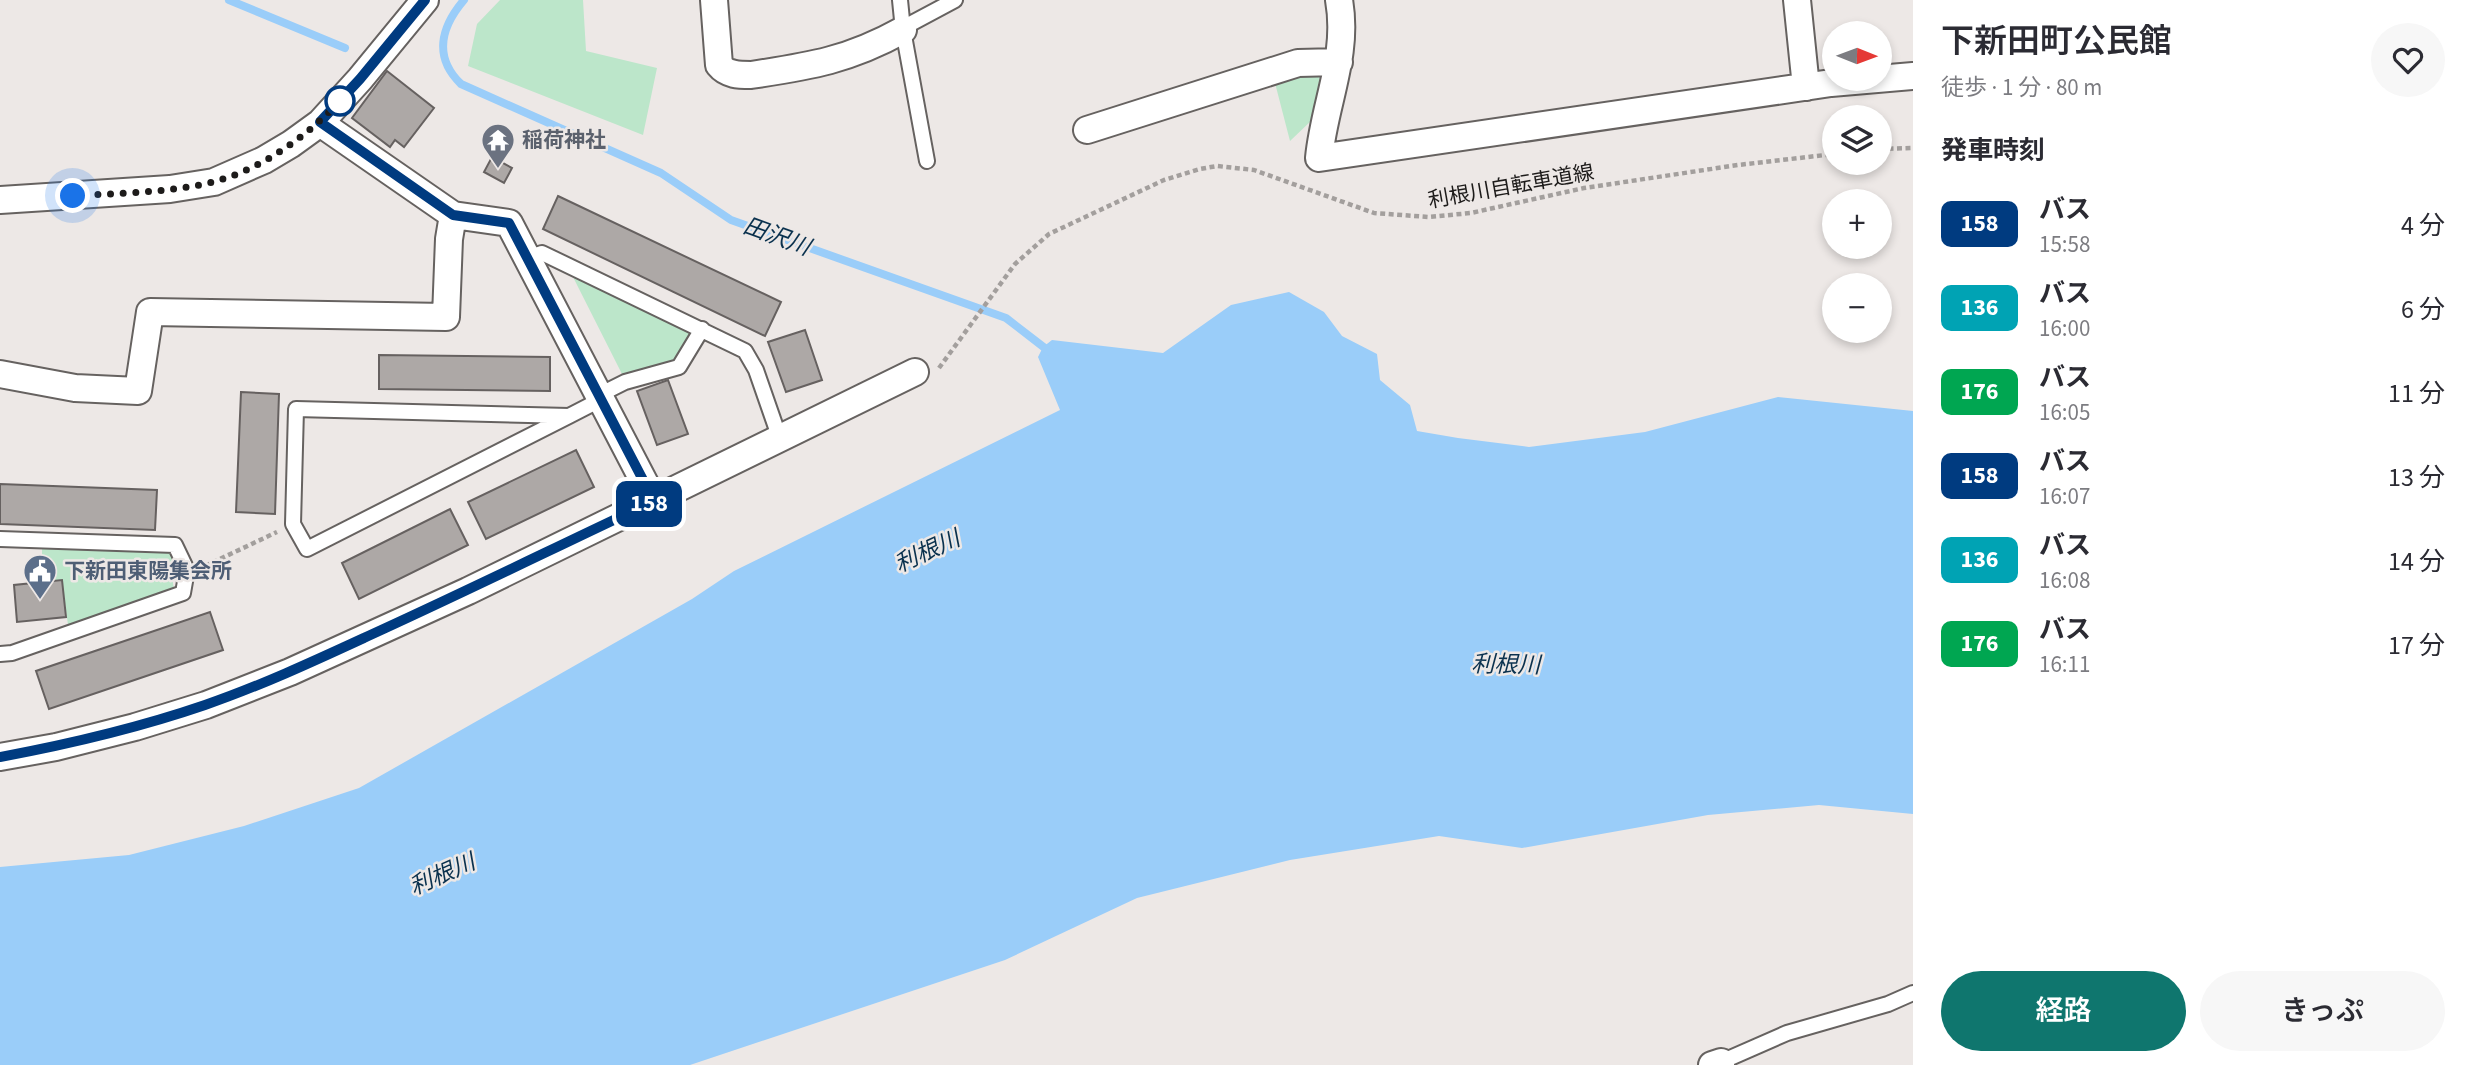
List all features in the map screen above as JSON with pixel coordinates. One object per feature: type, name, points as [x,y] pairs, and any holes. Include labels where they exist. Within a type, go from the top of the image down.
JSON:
[{"type":"street","points":[[0,200],[170,189],[214,181],[264,160],[320,122],[360,79],[425,0]]},
{"type":"street","points":[[714,0],[719,65],[738,75],[831,62],[868,48],[903,30]]},
{"type":"street","points":[[1339,0],[1342,15],[1339,62],[1335,88],[1321,135],[1319,158],[1806,87],[1913,76]]},
{"type":"street","points":[[1797,0],[1806,87]]},
{"type":"street","points":[[1087,130],[1298,63],[1339,62]]},
{"type":"street","points":[[320,122],[453,215],[509,223],[654,501]]},
{"type":"street","points":[[0,374],[75,388],[138,391],[150,312],[446,317],[449,239],[453,215]]},
{"type":"street","points":[[0,757],[56,747],[135,727],[206,705],[290,672],[468,591],[915,372]]},
{"type":"lane","points":[[901,0],[903,30],[927,161]]},
{"type":"lane","points":[[903,30],[955,0]]},
{"type":"lane","points":[[527,258],[542,253],[746,351],[756,370],[780,439]]},
{"type":"lane","points":[[569,416],[296,409],[293,524],[307,548],[569,416],[602,399],[609,390],[625,382],[679,366],[702,329]]},
{"type":"lane","points":[[0,539],[175,545],[187,570],[183,593],[12,653],[0,654]]},
{"type":"lane","points":[[1718,1064],[1787,1033],[1888,1004],[1913,993]]},
{"type":"path","points":[[1892,149],[1913,148]]},
{"type":"path","name":"利根川自転車道線","points":[[952,353],[1015,264],[1049,234],[1181,174],[1217,166],[1236,167],[1270,174],[1334,200],[1374,212],[1428,218],[1471,213],[1597,186],[1822,155]]},
{"type":"path","points":[[187,570],[195,571],[293,524]]},
{"type":"green space","points":[[500,0],[583,0],[586,51],[657,68],[643,135],[468,66],[477,24]]},
{"type":"green space","points":[[1321,72],[1312,120],[1290,141],[1275,83]]},
{"type":"green space","points":[[573,277],[691,332],[673,362],[622,374]]},
{"type":"green space","points":[[42,547],[168,550],[177,566],[172,577],[174,590],[68,625],[62,581],[42,582]]},
{"type":"water","name":"利根川","points":[[1289,292],[1324,312],[1342,336],[1377,354],[1380,380],[1410,405],[1417,431],[1529,447],[1645,432],[1778,397],[1913,411],[1913,814],[1819,805],[1708,815],[1522,848],[1439,836],[1290,860],[1137,898],[1005,960],[690,1065],[0,1065],[0,867],[129,855],[244,826],[359,788],[692,599],[734,571],[1060,410],[1038,357],[1043,347],[1052,340],[1163,353],[1231,305]]},
{"type":"building","points":[[387,71],[434,108],[404,147],[395,140],[390,147],[352,118]]},
{"type":"building","name":"稲荷神社","points":[[492,157],[512,168],[504,183],[484,172]]},
{"type":"building","points":[[558,196],[781,302],[765,336],[543,229]]},
{"type":"building","points":[[805,330],[822,380],[786,392],[768,342]]},
{"type":"building","points":[[379,355],[550,357],[550,391],[379,389]]},
{"type":"building","points":[[668,380],[688,434],[657,445],[637,391]]},
{"type":"building","points":[[241,392],[279,394],[275,514],[236,512]]},
{"type":"building","points":[[576,450],[594,487],[486,539],[468,502]]},
{"type":"building","points":[[0,484],[157,490],[155,530],[0,524]]},
{"type":"building","points":[[450,509],[468,545],[359,599],[342,563]]},
{"type":"building","name":"下新田東陽集会所","points":[[62,580],[66,617],[17,622],[14,585]]},
{"type":"building","points":[[210,612],[223,650],[49,709],[36,671]]},
{"type":"waterway","name":"田沢川","points":[[229,0],[345,48]]},
{"type":"waterway","name":"田沢川","points":[[464,0],[450,21],[443,42],[446,63],[461,84],[661,173],[731,220],[1006,318],[1050,352]]},
{"type":"bus line","name":"158","points":[[0,757],[56,747],[206,705],[290,672],[468,591],[654,501],[509,223],[453,215],[320,122],[360,79],[425,0]]},
{"type":"place","name":"稲荷神社","points":[[498,170]]},
{"type":"place","name":"下新田東陽集会所","points":[[40,601]]},
{"type":"route","points":[[73,196],[170,189],[214,181],[240,172],[291,144],[320,122],[340,101]]}]
